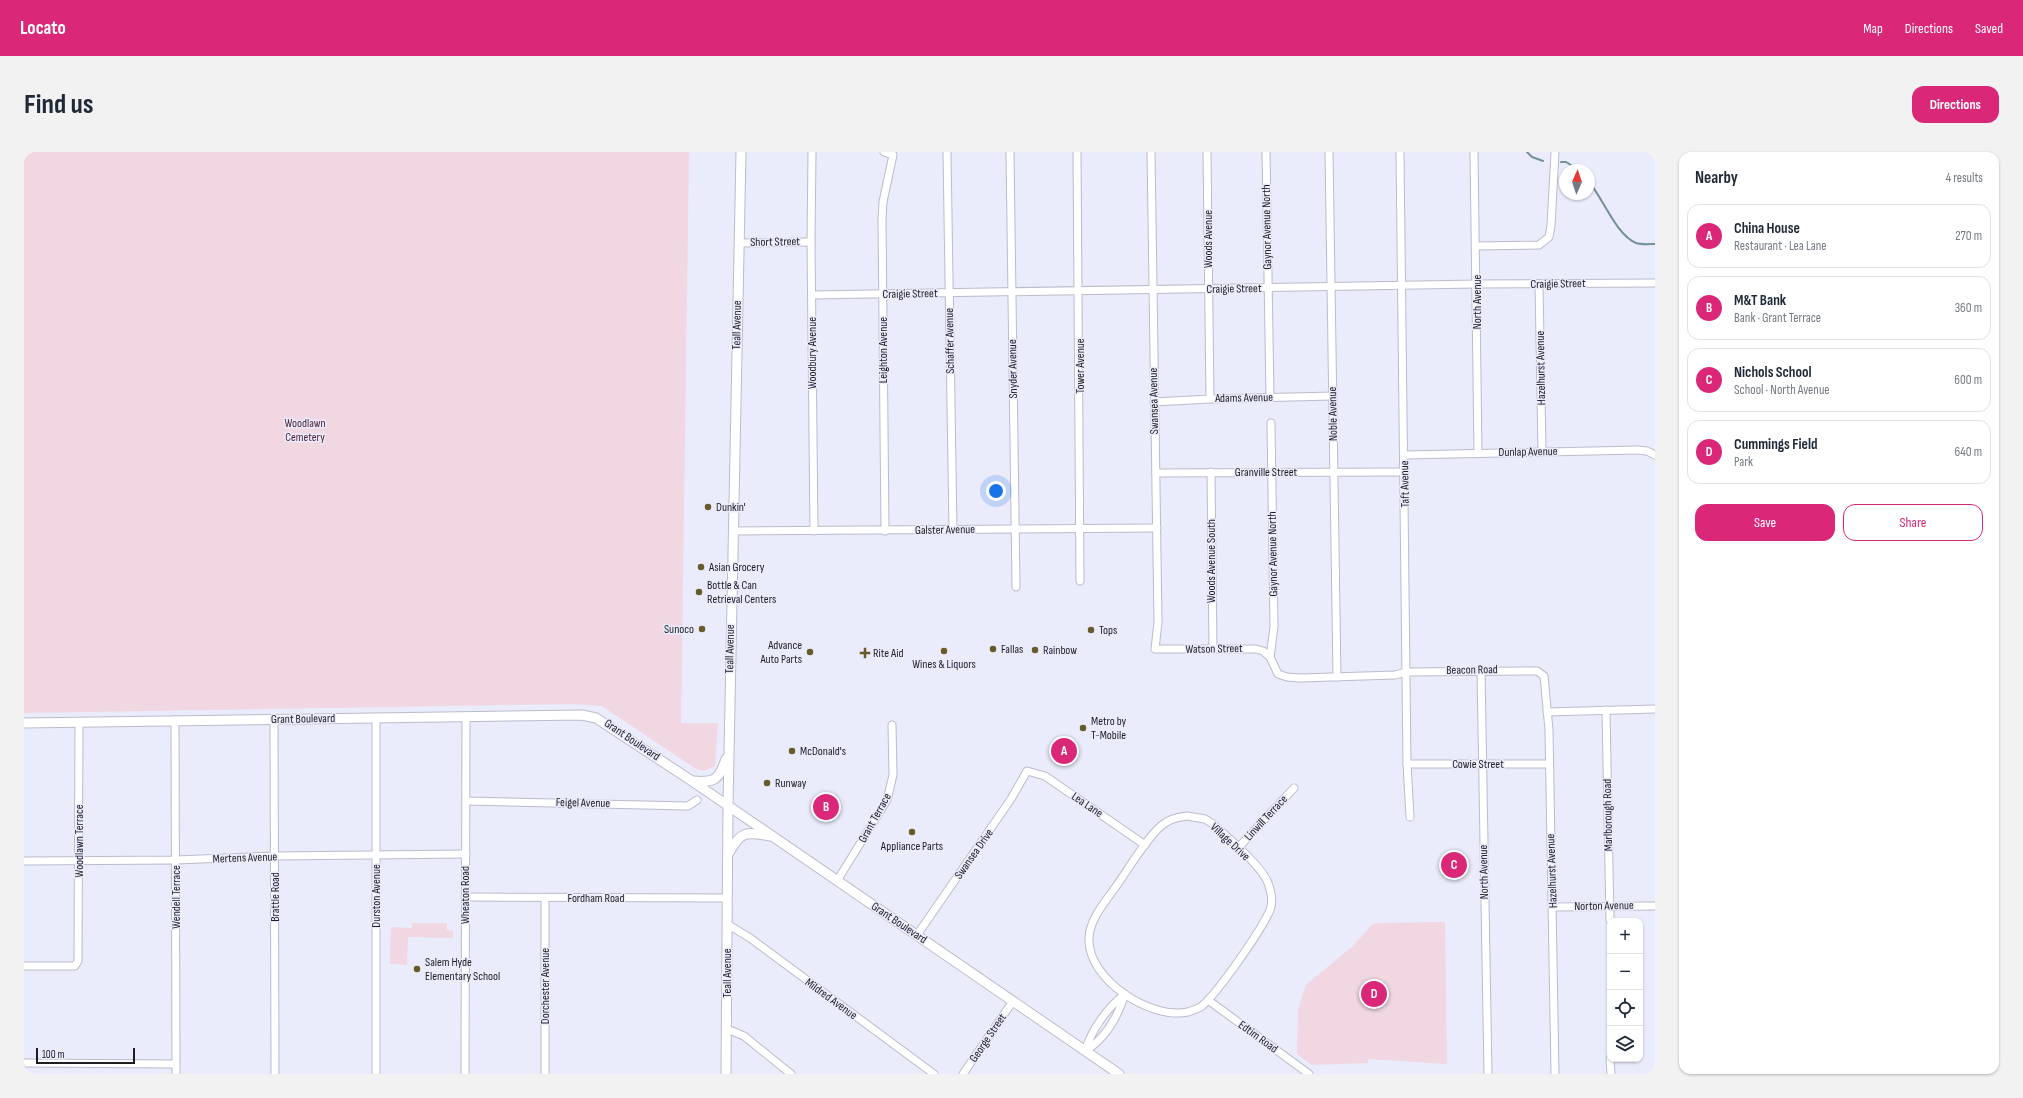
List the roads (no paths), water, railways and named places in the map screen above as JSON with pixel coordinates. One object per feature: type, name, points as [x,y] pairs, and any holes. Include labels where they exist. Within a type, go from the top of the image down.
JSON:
[{"type":"street","name":"Teall Avenue","points":[[726,1074],[732,531],[741,152]]},
{"type":"street","name":"Woodbury Avenue","points":[[812,152],[810,242],[812,295],[812,445],[814,531]]},
{"type":"street","name":"Leighton Avenue","points":[[884,152],[893,155],[883,202],[885,531]]},
{"type":"street","name":"Schaffer Avenue","points":[[947,152],[953,530]]},
{"type":"street","name":"Snyder Avenue","points":[[1010,152],[1016,587]]},
{"type":"street","name":"Tower Avenue","points":[[1077,152],[1081,527],[1080,581]]},
{"type":"street","name":"Swansea Avenue","points":[[1151,152],[1158,622],[1155,649]]},
{"type":"street","name":"Woods Avenue","points":[[1207,152],[1210,398]]},
{"type":"street","name":"Gaynor Avenue North","points":[[1266,152],[1267,288],[1270,397]]},
{"type":"street","name":"Noble Avenue","points":[[1329,152],[1337,677]]},
{"type":"street","name":"Taft Avenue","points":[[1400,152],[1408,672],[1407,764],[1410,817]]},
{"type":"street","name":"North Avenue","points":[[1474,152],[1477,284],[1478,453]]},
{"type":"street","points":[[1476,246],[1539,245],[1549,237],[1556,152]]},
{"type":"street","name":"Short Street","points":[[739,243],[810,242]]},
{"type":"street","name":"Craigie Street","points":[[812,295],[1152,291],[1477,284],[1655,283]]},
{"type":"street","name":"Hazelhurst Avenue","points":[[1539,284],[1542,452]]},
{"type":"street","name":"Adams Avenue","points":[[1154,402],[1210,398],[1333,396]]},
{"type":"street","name":"Gaynor Avenue North","points":[[1270,657],[1274,627],[1271,423]]},
{"type":"street","name":"Dunlap Avenue","points":[[1404,455],[1638,450],[1654,454]]},
{"type":"street","name":"Woods Avenue South","points":[[1211,472],[1213,649]]},
{"type":"street","name":"Granville Street","points":[[1156,473],[1405,472]]},
{"type":"street","name":"Galster Avenue","points":[[732,531],[885,531],[1081,527],[1157,528]]},
{"type":"street","name":"Watson Street","points":[[1155,649],[1256,649],[1263,651],[1270,657]]},
{"type":"street","name":"Beacon Road","points":[[1270,657],[1278,674],[1287,677],[1395,675],[1408,672],[1481,670],[1538,671]]},
{"type":"street","name":"North Avenue","points":[[1481,670],[1488,1074]]},
{"type":"street","name":"Hazelhurst Avenue","points":[[1538,671],[1544,676],[1547,712],[1553,907],[1555,1074]]},
{"type":"street","points":[[1547,712],[1655,709]]},
{"type":"street","name":"Marlborough Road","points":[[1606,710],[1610,918]]},
{"type":"street","name":"Grant Boulevard","points":[[24,722],[582,715],[596,718],[728,805],[1119,1074]]},
{"type":"street","name":"Wheaton Road","points":[[465,1074],[466,716]]},
{"type":"street","name":"Durston Avenue","points":[[376,718],[376,1074]]},
{"type":"street","name":"Brattle Road","points":[[274,719],[275,1074]]},
{"type":"street","name":"Wendell Terrace","points":[[175,720],[176,1074]]},
{"type":"street","name":"Woodlawn Terrace","points":[[24,966],[75,966],[78,961],[79,722]]},
{"type":"street","name":"Grant Terrace","points":[[837,881],[887,800],[893,775],[892,725]]},
{"type":"street","points":[[692,781],[710,782],[715,780],[722,772],[729,748]]},
{"type":"street","name":"Cowie Street","points":[[1407,764],[1549,764]]},
{"type":"street","name":"Lea Lane","points":[[1027,771],[1045,776],[1145,845]]},
{"type":"street","name":"Swansea Drive","points":[[917,935],[1011,799],[1027,771]]},
{"type":"street","name":"Linwill Terrace","points":[[1238,848],[1294,788]]},
{"type":"street","name":"Feigel Avenue","points":[[466,801],[688,806],[697,800]]},
{"type":"street","name":"Village Drive","points":[[1188,816],[1205,819],[1213,824],[1238,848],[1266,878],[1271,893],[1270,909],[1261,926],[1208,1000],[1193,1010],[1176,1013],[1149,1007],[1125,994],[1111,983],[1096,963],[1090,946],[1090,930],[1103,904],[1145,845],[1165,822],[1188,816]]},
{"type":"street","points":[[728,856],[734,844],[744,834],[752,833],[773,837]]},
{"type":"street","name":"Mertens Avenue","points":[[24,861],[79,862],[275,856],[466,854]]},
{"type":"street","name":"Fordham Road","points":[[465,897],[728,898]]},
{"type":"street","name":"Dorchester Avenue","points":[[544,1074],[545,898]]},
{"type":"street","name":"Norton Avenue","points":[[1553,907],[1655,906]]},
{"type":"street","name":"Mildred Avenue","points":[[727,924],[750,938],[934,1074]]},
{"type":"street","points":[[1085,1051],[1097,1044],[1120,1011],[1125,994]]},
{"type":"street","name":"Edtim Road","points":[[1208,1000],[1309,1074]]},
{"type":"street","name":"George Street","points":[[963,1074],[1013,1001]]},
{"type":"street","points":[[727,1029],[744,1036],[791,1074]]},
{"type":"street","points":[[1610,1062],[1610,1074]]},
{"type":"street","points":[[24,1063],[176,1064]]},
{"type":"waterway","points":[[1527,152],[1532,157],[1543,161]]},
{"type":"waterway","points":[[1561,162],[1569,164]]},
{"type":"waterway","points":[[1595,191],[1616,224],[1629,239],[1638,244],[1655,244]]},
{"type":"place","name":"Dunkin'","points":[[708,507]]},
{"type":"place","name":"Asian Grocery","points":[[701,567]]},
{"type":"place","name":"Bottle & Can Retrieval Centers","points":[[699,592]]},
{"type":"place","name":"Sunoco","points":[[702,629]]},
{"type":"place","name":"Tops","points":[[1091,630]]},
{"type":"place","name":"Fallas","points":[[993,649]]},
{"type":"place","name":"Rainbow","points":[[1035,650]]},
{"type":"place","name":"Wines & Liquors","points":[[944,651]]},
{"type":"place","name":"Advance Auto Parts","points":[[810,652]]},
{"type":"place","name":"Rite Aid","points":[[865,653]]},
{"type":"place","name":"Metro by T-Mobile","points":[[1083,728]]},
{"type":"place","name":"McDonald's","points":[[792,751]]},
{"type":"place","name":"China House","points":[[1064,751]]},
{"type":"place","name":"Runway","points":[[767,783]]},
{"type":"place","name":"M&T Bank","points":[[826,807]]},
{"type":"place","name":"Appliance Parts","points":[[912,832]]},
{"type":"place","name":"Nichols School","points":[[1454,865]]},
{"type":"place","name":"Salem Hyde Elementary School","points":[[417,969]]},
{"type":"place","name":"Cummings Field","points":[[1374,994]]},
{"type":"park label","name":"Woodlawn Cemetery","points":[[305,430]]}]
